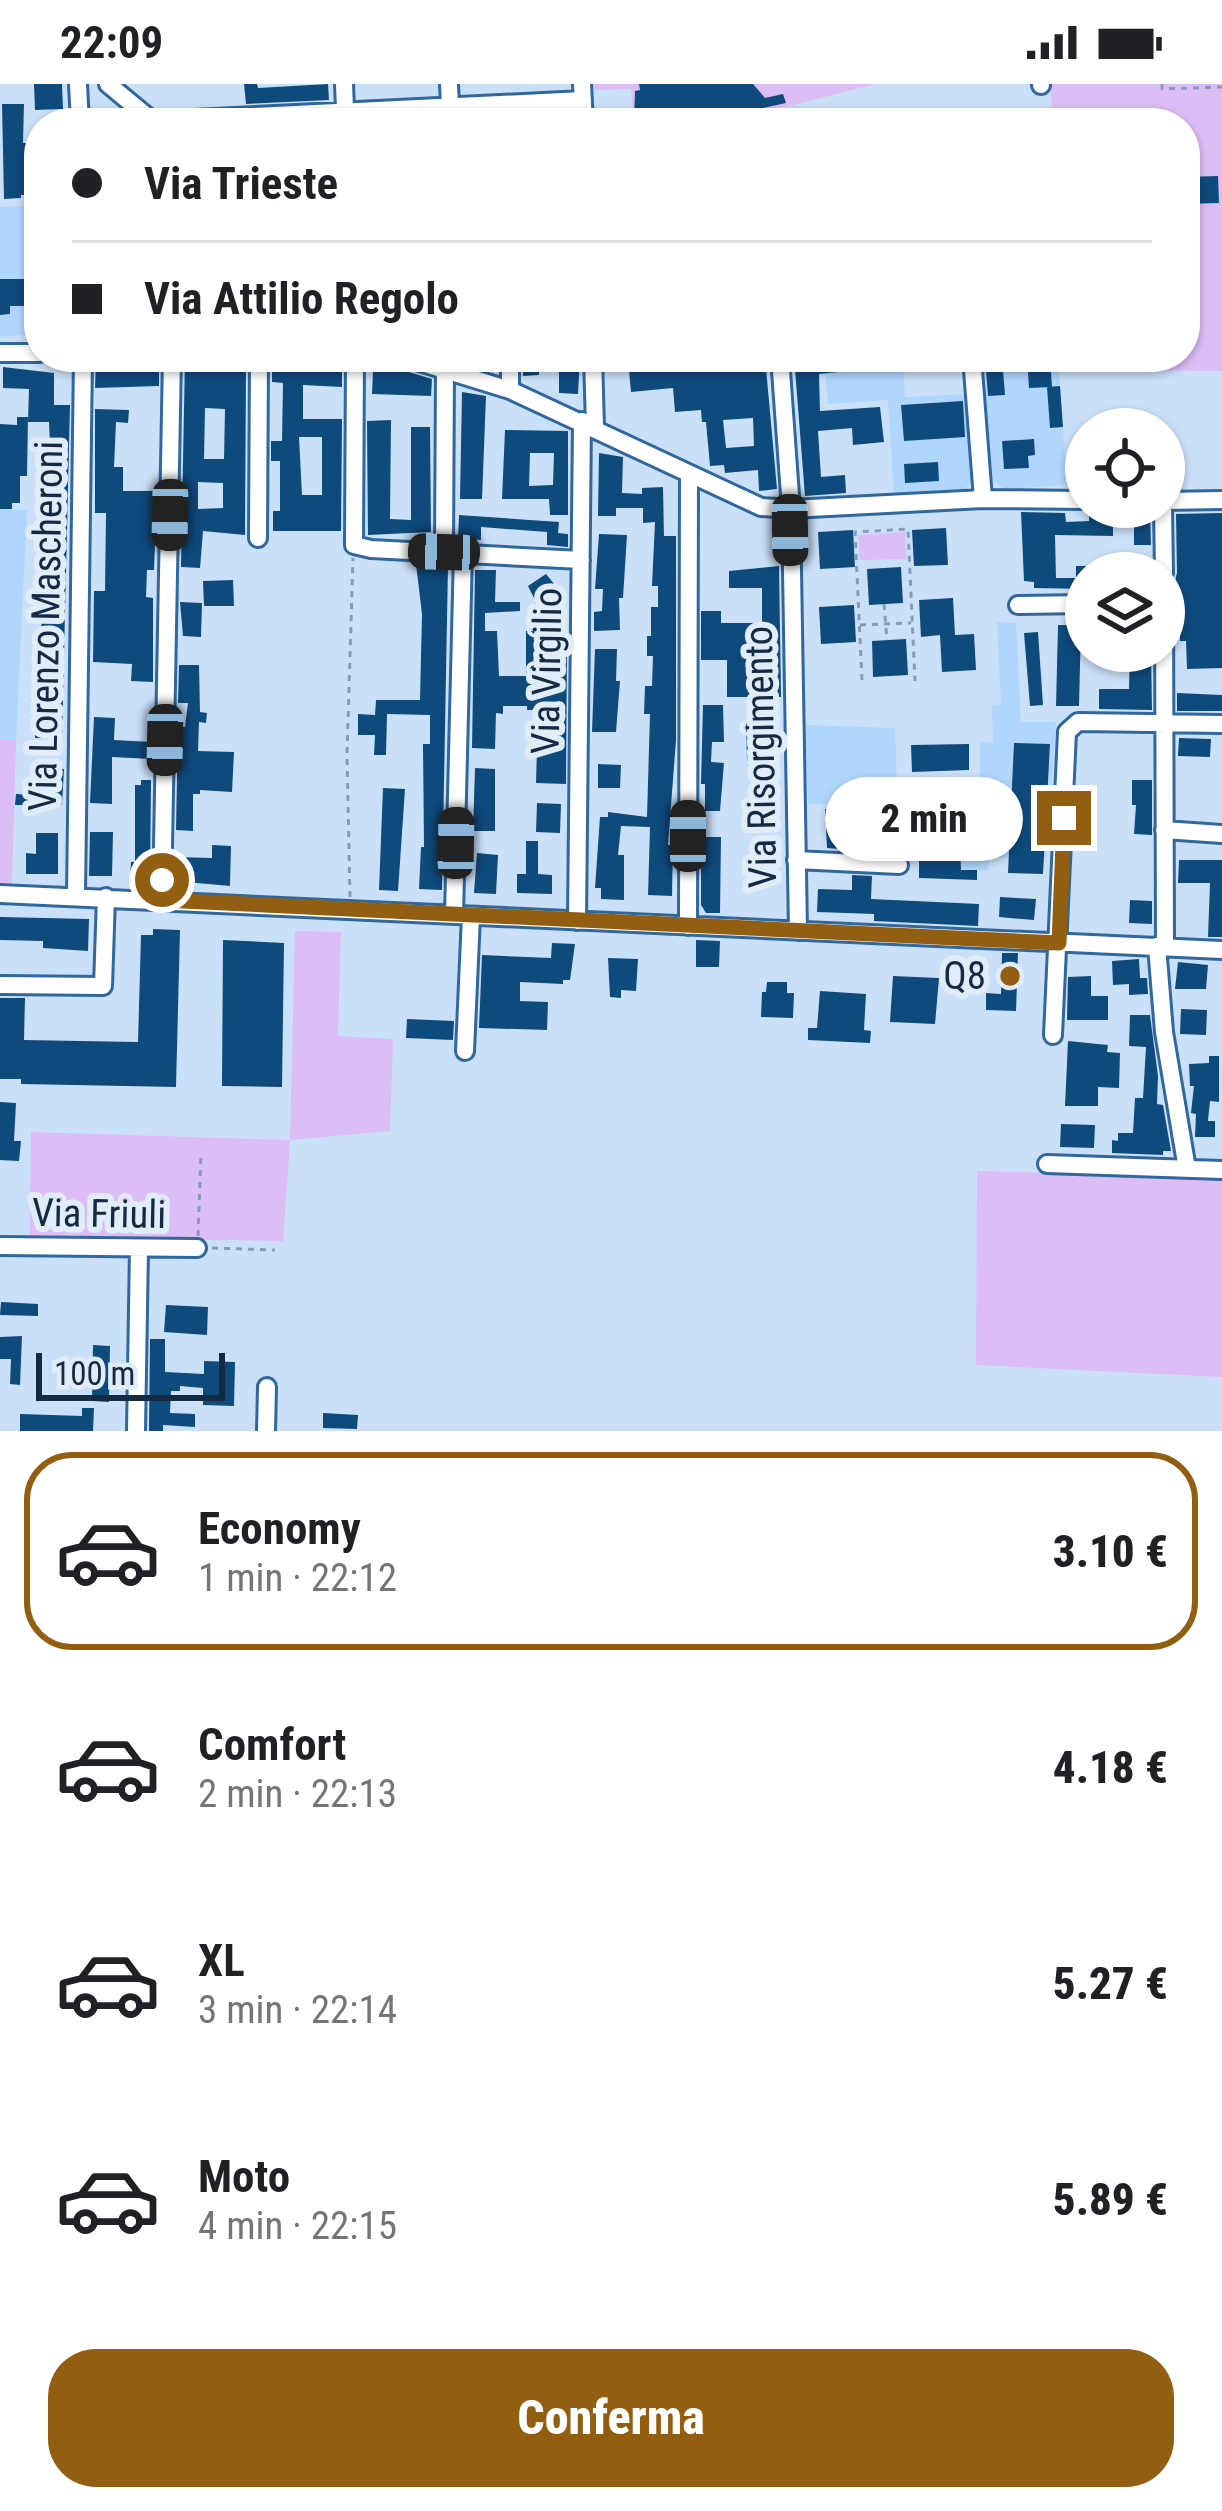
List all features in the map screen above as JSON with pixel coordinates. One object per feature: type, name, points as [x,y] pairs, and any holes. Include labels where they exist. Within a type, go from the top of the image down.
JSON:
[{"type":"street","points":[[108,84],[137,108]]},
{"type":"street","points":[[449,84],[450,105]]},
{"type":"street","points":[[371,108],[582,92]]},
{"type":"street","name":"Via Lorenzo Mascheroni","points":[[76,895],[82,372]]},
{"type":"street","points":[[162,900],[172,372]]},
{"type":"street","points":[[258,538],[259,372]]},
{"type":"street","points":[[356,372],[354,544],[371,549],[581,560]]},
{"type":"street","points":[[439,372],[453,552],[465,1051]]},
{"type":"street","points":[[462,372],[589,424],[749,503],[791,509],[1065,500]]},
{"type":"street","points":[[510,372],[511,390]]},
{"type":"street","name":"Via Virgilio","points":[[578,921],[581,560],[592,372]]},
{"type":"street","name":"Via Risorgimento","points":[[782,372],[791,509],[798,931]]},
{"type":"street","points":[[973,372],[983,499]]},
{"type":"street","points":[[688,475],[688,926]]},
{"type":"street","points":[[1185,503],[1222,500]]},
{"type":"street","points":[[1018,605],[1065,604]]},
{"type":"street","points":[[1165,672],[1164,1032],[1187,1169]]},
{"type":"street","points":[[1053,1035],[1067,732],[1078,722],[1222,724]]},
{"type":"street","points":[[1164,830],[1222,834]]},
{"type":"street","points":[[796,860],[899,866]]},
{"type":"street","points":[[0,894],[1222,950]]},
{"type":"street","points":[[0,985],[103,986],[106,897]]},
{"type":"street","points":[[1048,1164],[1222,1170]]},
{"type":"street","name":"Via Friuli","points":[[0,1246],[197,1248]]},
{"type":"street","points":[[136,1431],[139,1248]]},
{"type":"street","points":[[266,1431],[267,1387]]},
{"type":"path","points":[[1162,84],[1162,88],[1222,87]]},
{"type":"path","points":[[881,520],[882,531]]},
{"type":"path","points":[[862,680],[855,532],[908,529],[915,681]]},
{"type":"path","points":[[349,910],[347,755],[354,544]]},
{"type":"path","points":[[884,604],[887,640]]},
{"type":"path","points":[[860,625],[912,622]]},
{"type":"path","points":[[201,1154],[197,1248],[275,1250]]},
{"type":"shaded area","points":[[593,84],[876,84],[781,108],[633,108],[631,89],[594,90]]},
{"type":"shaded area","points":[[1050,84],[1222,84],[1222,371],[1200,371],[1200,108],[1052,108]]},
{"type":"shaded area","points":[[24,206],[24,335],[0,337],[0,207]]},
{"type":"shaded area","points":[[825,372],[903,372],[905,397],[969,394],[974,481],[963,490],[894,495],[888,400],[828,404]]},
{"type":"shaded area","points":[[982,372],[1059,372],[1065,485],[1004,489],[993,480]]},
{"type":"shaded area","points":[[0,509],[27,510],[16,740],[0,740]]},
{"type":"shaded area","points":[[905,532],[906,559],[860,560],[858,535]]},
{"type":"shaded area","points":[[997,622],[1016,623],[1021,722],[1056,722],[1047,857],[990,858],[987,870],[919,869],[919,803],[808,804],[805,725],[895,728],[897,785],[980,784],[980,743],[993,742],[992,705],[1001,704]]},
{"type":"shaded area","points":[[0,740],[16,740],[12,884],[0,883]]},
{"type":"shaded area","points":[[295,931],[341,932],[338,1036],[393,1039],[390,1131],[290,1140]]},
{"type":"shaded area","points":[[31,1132],[290,1140],[283,1241],[30,1237]]},
{"type":"shaded area","points":[[977,1171],[1222,1178],[1222,1377],[976,1365]]},
{"type":"building","points":[[34,84],[62,84],[63,108],[35,108]]},
{"type":"building","points":[[244,84],[258,88],[328,84],[329,100],[246,104]]},
{"type":"building","points":[[639,84],[753,84],[765,98],[783,94],[786,103],[763,108],[634,108],[635,91],[640,90]]},
{"type":"building","points":[[2,104],[24,104],[24,195],[4,199]]},
{"type":"building","points":[[1218,176],[1219,203],[1200,204],[1200,177]]},
{"type":"building","points":[[0,279],[24,279],[24,306],[10,306],[10,314],[0,315]]},
{"type":"building","points":[[3,367],[54,373],[54,405],[70,405],[62,738],[35,738],[35,716],[42,716],[43,664],[35,663],[36,642],[42,642],[38,522],[47,522],[49,422],[28,422],[29,389],[3,388]]},
{"type":"building","points":[[96,372],[159,372],[159,386],[95,388]]},
{"type":"building","points":[[185,372],[246,372],[245,535],[203,531],[200,568],[181,567]],"holes":[[[205,408],[225,409],[224,459],[204,459]],[[198,482],[223,483],[223,508],[198,509]]]},
{"type":"building","points":[[272,372],[342,372],[342,387],[303,385],[303,419],[342,419],[341,531],[273,531],[273,511],[280,511],[280,461],[271,461],[271,441],[282,441],[283,383],[272,382]],"holes":[[[299,437],[322,437],[322,495],[302,495]]]},
{"type":"building","points":[[373,372],[409,372],[432,379],[431,396],[372,394]]},
{"type":"building","points":[[559,372],[579,372],[578,394],[559,393]]},
{"type":"building","points":[[629,372],[766,372],[777,489],[759,491],[758,470],[725,473],[724,465],[710,466],[701,410],[675,412],[673,388],[631,392]],"holes":[[[753,418],[754,446],[726,448],[723,420]]]},
{"type":"building","points":[[795,372],[838,372],[819,374],[820,411],[880,407],[884,442],[853,445],[852,428],[818,431],[821,477],[845,475],[846,493],[805,496]]},
{"type":"building","points":[[986,372],[1003,372],[1005,395],[988,396]]},
{"type":"building","points":[[1028,372],[1051,372],[1052,387],[1029,388]]},
{"type":"building","points":[[1060,386],[1063,427],[1050,428],[1047,387]]},
{"type":"building","points":[[462,392],[486,396],[482,499],[460,499]]},
{"type":"building","points":[[963,401],[965,437],[904,441],[901,405]]},
{"type":"building","points":[[95,409],[129,410],[128,423],[116,422],[114,467],[123,467],[123,491],[157,491],[154,570],[147,570],[146,597],[153,598],[153,682],[131,681],[132,664],[93,662],[94,591],[105,591],[106,513],[95,513]]},
{"type":"building","points":[[17,417],[28,417],[27,476],[20,476],[20,503],[0,509],[0,424],[17,425]]},
{"type":"building","points":[[391,420],[390,519],[411,520],[411,427],[430,427],[431,532],[368,535],[367,421]]},
{"type":"building","points":[[505,430],[568,431],[568,515],[550,515],[549,499],[502,499]],"holes":[[[530,453],[554,453],[553,485],[529,486]]]},
{"type":"building","points":[[1034,439],[1035,455],[1028,456],[1029,468],[1004,469],[1002,441]]},
{"type":"building","points":[[599,453],[623,457],[622,493],[642,494],[642,488],[663,487],[664,536],[676,536],[676,740],[668,845],[673,845],[672,896],[648,895],[650,827],[621,826],[618,855],[624,855],[624,900],[601,899],[601,888],[595,888],[600,817],[608,817],[608,812],[647,817],[650,714],[644,714],[645,686],[652,686],[653,656],[647,656],[647,636],[651,636],[651,607],[658,607],[658,586],[652,586],[655,522],[643,523],[643,508],[616,508],[616,516],[598,516]]},
{"type":"building","points":[[938,462],[939,481],[905,483],[904,464]]},
{"type":"building","points":[[1021,512],[1065,513],[1065,528],[1113,528],[1113,536],[1055,535],[1056,578],[1065,578],[1065,589],[1034,588],[1034,582],[1024,581]]},
{"type":"building","points":[[1222,513],[1222,668],[1187,669],[1185,552],[1177,552],[1176,528],[1185,528],[1185,514]]},
{"type":"building","points":[[459,515],[559,522],[558,533],[568,534],[568,547],[547,545],[547,532],[481,527],[481,540],[458,539]]},
{"type":"building","points":[[946,528],[948,565],[914,566],[912,530]]},
{"type":"building","points":[[1134,528],[1150,528],[1151,545],[1134,545]]},
{"type":"building","points":[[853,530],[855,567],[820,569],[818,532]]},
{"type":"building","points":[[599,534],[627,535],[620,630],[594,631],[594,612],[602,611],[603,589],[595,589]]},
{"type":"building","points":[[416,564],[448,566],[442,890],[419,889],[424,847],[423,744],[430,744],[430,715],[387,714],[386,755],[374,755],[375,735],[358,735],[358,714],[375,715],[376,700],[420,700],[422,614]]},
{"type":"building","points":[[779,566],[781,697],[727,697],[727,660],[701,660],[701,611],[721,611],[721,623],[762,623],[762,588],[729,588],[729,571]]},
{"type":"building","points":[[901,567],[903,603],[869,605],[867,569]]},
{"type":"building","points":[[475,570],[496,570],[495,602],[520,602],[520,611],[485,613],[485,631],[497,631],[499,676],[526,676],[526,631],[550,631],[550,648],[567,648],[566,784],[536,783],[538,710],[503,706],[503,714],[496,713],[495,749],[472,748]]},
{"type":"building","points":[[546,574],[555,585],[558,612],[535,612],[528,586]]},
{"type":"building","points":[[233,580],[234,606],[204,606],[203,581]]},
{"type":"building","points":[[953,598],[955,635],[974,634],[976,670],[942,672],[940,635],[921,637],[919,600]]},
{"type":"building","points":[[180,602],[202,603],[201,637],[183,636]]},
{"type":"building","points":[[854,605],[856,642],[821,644],[819,607]]},
{"type":"building","points":[[1058,625],[1065,625],[1065,672],[1080,672],[1079,706],[1056,706]]},
{"type":"building","points":[[1038,632],[1043,705],[1030,706],[1024,633]]},
{"type":"building","points":[[906,639],[908,675],[873,677],[872,641]]},
{"type":"building","points":[[595,649],[617,649],[616,732],[592,732]]},
{"type":"building","points":[[179,665],[199,665],[200,712],[207,713],[206,723],[199,722],[198,751],[234,752],[232,792],[200,790],[193,794],[193,831],[176,830],[178,727],[185,727],[188,703],[178,703]]},
{"type":"building","points":[[1129,672],[1151,672],[1152,710],[1099,709],[1099,689],[1129,689]]},
{"type":"building","points":[[1177,693],[1222,695],[1222,711],[1177,711]]},
{"type":"building","points":[[703,705],[723,705],[724,742],[712,742],[711,762],[724,763],[720,811],[705,811]]},
{"type":"building","points":[[94,717],[115,718],[114,740],[152,742],[152,759],[112,757],[112,804],[90,803]]},
{"type":"building","points":[[772,719],[773,761],[747,761],[746,720]]},
{"type":"building","points":[[1179,738],[1211,739],[1210,757],[1178,756]]},
{"type":"building","points":[[1014,743],[1050,744],[1043,874],[1008,873]]},
{"type":"building","points":[[969,744],[969,770],[912,772],[911,745]]},
{"type":"building","points":[[36,760],[59,760],[58,769],[64,769],[62,805],[15,805],[16,794],[35,795]]},
{"type":"building","points":[[598,764],[621,765],[620,788],[598,788]]},
{"type":"building","points":[[475,768],[495,769],[495,831],[473,831]]},
{"type":"building","points":[[141,780],[151,780],[150,881],[130,880],[131,862],[135,862],[135,785],[141,785]]},
{"type":"building","points":[[1132,780],[1152,780],[1152,835],[1134,834]]},
{"type":"building","points":[[383,788],[405,789],[398,891],[379,890]]},
{"type":"building","points":[[958,794],[961,870],[977,870],[977,880],[919,878],[919,860],[905,854],[827,848],[825,809],[846,810],[846,818],[874,819],[874,803],[885,803],[885,849],[906,850],[907,816],[926,816],[925,796]]},
{"type":"building","points":[[537,803],[561,804],[560,833],[536,832]]},
{"type":"building","points":[[90,832],[113,832],[112,876],[89,876]]},
{"type":"building","points":[[36,833],[58,833],[58,874],[26,874],[26,853],[36,854]]},
{"type":"building","points":[[701,837],[721,837],[720,913],[706,913],[701,905]]},
{"type":"building","points":[[526,841],[538,841],[538,874],[552,875],[552,894],[517,893],[517,874],[526,874]]},
{"type":"building","points":[[212,845],[231,846],[230,886],[175,881],[176,857],[212,858]]},
{"type":"building","points":[[477,853],[498,855],[496,894],[474,893]]},
{"type":"building","points":[[1179,860],[1222,860],[1222,937],[1208,937],[1210,883],[1178,883]]},
{"type":"building","points":[[852,875],[872,876],[871,899],[979,904],[978,926],[874,921],[874,914],[817,912],[818,889],[852,890]]},
{"type":"building","points":[[1000,897],[1036,899],[1034,920],[999,917]]},
{"type":"building","points":[[1130,900],[1152,901],[1152,924],[1129,923]]},
{"type":"building","points":[[0,917],[89,919],[88,951],[43,948],[43,941],[0,940]]},
{"type":"building","points":[[153,929],[180,930],[176,1087],[21,1084],[21,1079],[0,1079],[0,998],[25,998],[24,1040],[138,1042],[141,935],[153,935]]},
{"type":"building","points":[[223,940],[284,943],[282,1087],[222,1086]]},
{"type":"building","points":[[696,940],[720,941],[719,967],[696,967]]},
{"type":"building","points":[[552,943],[575,944],[570,980],[563,984],[520,982],[520,1001],[548,1002],[547,1030],[479,1028],[482,955],[551,958]]},
{"type":"building","points":[[1002,953],[1018,953],[1016,1011],[986,1010],[986,993],[1001,994]]},
{"type":"building","points":[[608,958],[638,959],[636,991],[621,990],[621,998],[610,997]]},
{"type":"building","points":[[1139,959],[1140,978],[1147,978],[1148,994],[1129,995],[1129,984],[1113,985],[1112,961]]},
{"type":"building","points":[[1178,962],[1208,965],[1206,989],[1175,989]]},
{"type":"building","points":[[893,976],[939,978],[935,1024],[890,1022]]},
{"type":"building","points":[[1091,976],[1091,996],[1108,996],[1108,1020],[1067,1020],[1068,977]]},
{"type":"building","points":[[767,982],[787,982],[787,993],[794,993],[793,1018],[761,1017]]},
{"type":"building","points":[[820,991],[866,994],[864,1030],[871,1031],[870,1043],[808,1040],[808,1028],[817,1028]]},
{"type":"building","points":[[1181,1009],[1207,1010],[1206,1035],[1180,1034]]},
{"type":"building","points":[[1130,1015],[1150,1015],[1157,1104],[1163,1105],[1171,1151],[1163,1155],[1112,1153],[1112,1140],[1118,1141],[1118,1133],[1133,1133],[1135,1098],[1143,1098],[1146,1047],[1129,1046]]},
{"type":"building","points":[[407,1019],[454,1021],[453,1040],[406,1038]]},
{"type":"building","points":[[1068,1041],[1108,1045],[1107,1052],[1120,1053],[1119,1088],[1098,1087],[1098,1106],[1065,1106]]},
{"type":"building","points":[[1209,1056],[1219,1056],[1219,1102],[1210,1101],[1208,1121],[1215,1121],[1215,1137],[1195,1137],[1189,1064],[1209,1063]]},
{"type":"building","points":[[0,1102],[16,1103],[14,1141],[21,1141],[19,1161],[0,1160]]},
{"type":"building","points":[[1061,1124],[1095,1125],[1094,1148],[1060,1147]]},
{"type":"building","points":[[1,1302],[38,1304],[38,1316],[0,1315]]},
{"type":"building","points":[[166,1305],[208,1307],[207,1335],[164,1332]]},
{"type":"building","points":[[22,1336],[20,1385],[10,1384],[11,1359],[0,1359],[0,1337]]},
{"type":"building","points":[[150,1339],[165,1339],[165,1372],[204,1374],[204,1361],[235,1362],[234,1406],[203,1405],[203,1388],[180,1386],[180,1391],[171,1391],[170,1413],[195,1414],[195,1427],[163,1425],[163,1431],[149,1431]]},
{"type":"building","points":[[93,1345],[110,1346],[109,1402],[92,1401]]},
{"type":"building","points":[[82,1408],[94,1408],[93,1431],[20,1431],[20,1414],[82,1416]]},
{"type":"building","points":[[323,1413],[358,1415],[357,1429],[323,1428]]},
{"type":"place","name":"Q8","points":[[1010,976]]},
{"type":"route","points":[[162,880],[162,900],[1059,943],[1064,818]]}]
